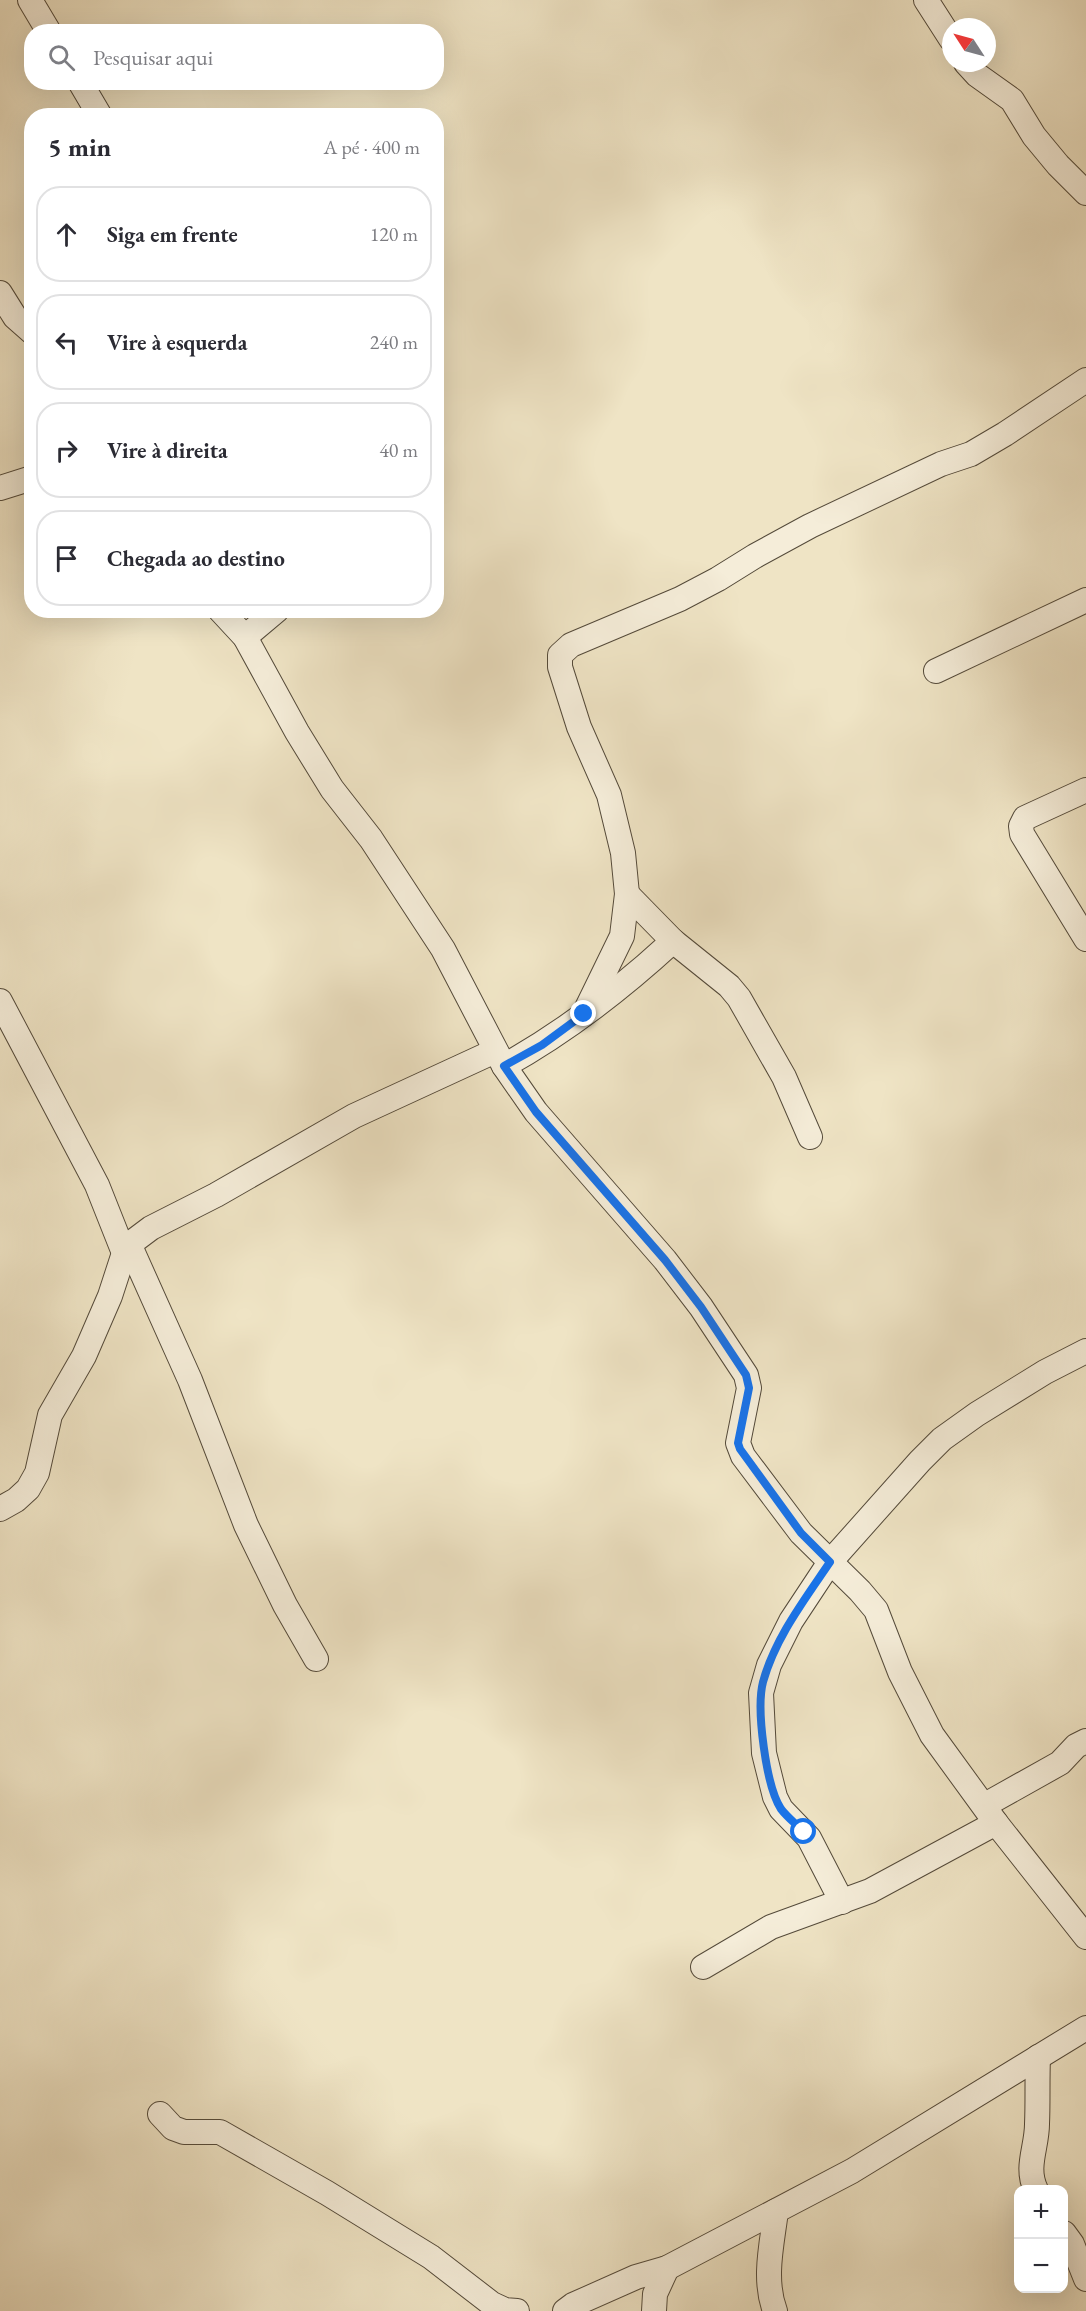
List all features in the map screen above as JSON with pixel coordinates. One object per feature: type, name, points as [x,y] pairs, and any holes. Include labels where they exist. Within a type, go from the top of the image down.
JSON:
[{"type":"street","points":[[30,0],[45,24]]},
{"type":"street","points":[[926,0],[942,25]]},
{"type":"street","points":[[974,72],[1012,100],[1040,143],[1086,193]]},
{"type":"street","points":[[85,90],[95,108]]},
{"type":"street","points":[[0,293],[15,317],[24,325]]},
{"type":"street","points":[[584,1014],[622,936],[627,894],[622,853],[609,795],[579,727],[560,667],[561,655],[572,645],[680,599],[810,526],[941,464],[971,454],[1086,380]]},
{"type":"street","points":[[0,488],[24,480]]},
{"type":"street","points":[[936,671],[1086,600]]},
{"type":"street","points":[[227,618],[244,637],[332,789],[371,839],[443,949],[500,1058],[536,1112],[665,1260],[701,1307],[740,1365],[746,1375],[749,1388],[738,1443],[740,1449],[801,1533],[876,1610],[900,1672],[932,1735],[1086,1937]]},
{"type":"street","points":[[244,637],[267,618]]},
{"type":"street","points":[[1086,790],[1025,818],[1021,826],[1022,834],[1086,939]]},
{"type":"street","points":[[627,894],[673,941],[729,986],[739,998],[784,1077],[810,1137]]},
{"type":"street","points":[[0,1509],[16,1500],[28,1489],[37,1473],[50,1415],[84,1356],[127,1250],[151,1228],[216,1195],[354,1116],[500,1058],[542,1045],[584,1014],[673,941]]},
{"type":"street","points":[[0,1001],[97,1185],[190,1380],[246,1525],[285,1605],[316,1659]]},
{"type":"street","points":[[842,1902],[809,1838],[781,1809],[775,1797],[764,1753],[761,1692],[769,1665],[790,1621],[830,1562],[942,1439],[977,1414],[1045,1372],[1086,1351]]},
{"type":"street","points":[[703,1966],[771,1927],[870,1891],[990,1814],[1060,1763],[1076,1746],[1086,1741]]},
{"type":"street","points":[[565,2311],[573,2305],[636,2277],[667,2268],[852,2171],[1086,2028]]},
{"type":"street","points":[[1034,2185],[1030,2178],[1030,2162],[1037,2127],[1038,2058]]},
{"type":"street","points":[[160,2114],[173,2128],[184,2132],[220,2132],[327,2193],[431,2257],[492,2304],[505,2310],[517,2311]]},
{"type":"street","points":[[775,2311],[768,2267],[776,2211]]},
{"type":"street","points":[[1068,2238],[1086,2279]]},
{"type":"street","points":[[654,2311],[655,2294],[667,2268]]},
{"type":"route","points":[[584,1014],[542,1045],[504,1066],[555,1135],[665,1260],[701,1307],[746,1375],[749,1388],[738,1443],[743,1456],[801,1533],[830,1562],[790,1621],[769,1665],[761,1692],[764,1753],[775,1797],[781,1809],[804,1832]]}]
